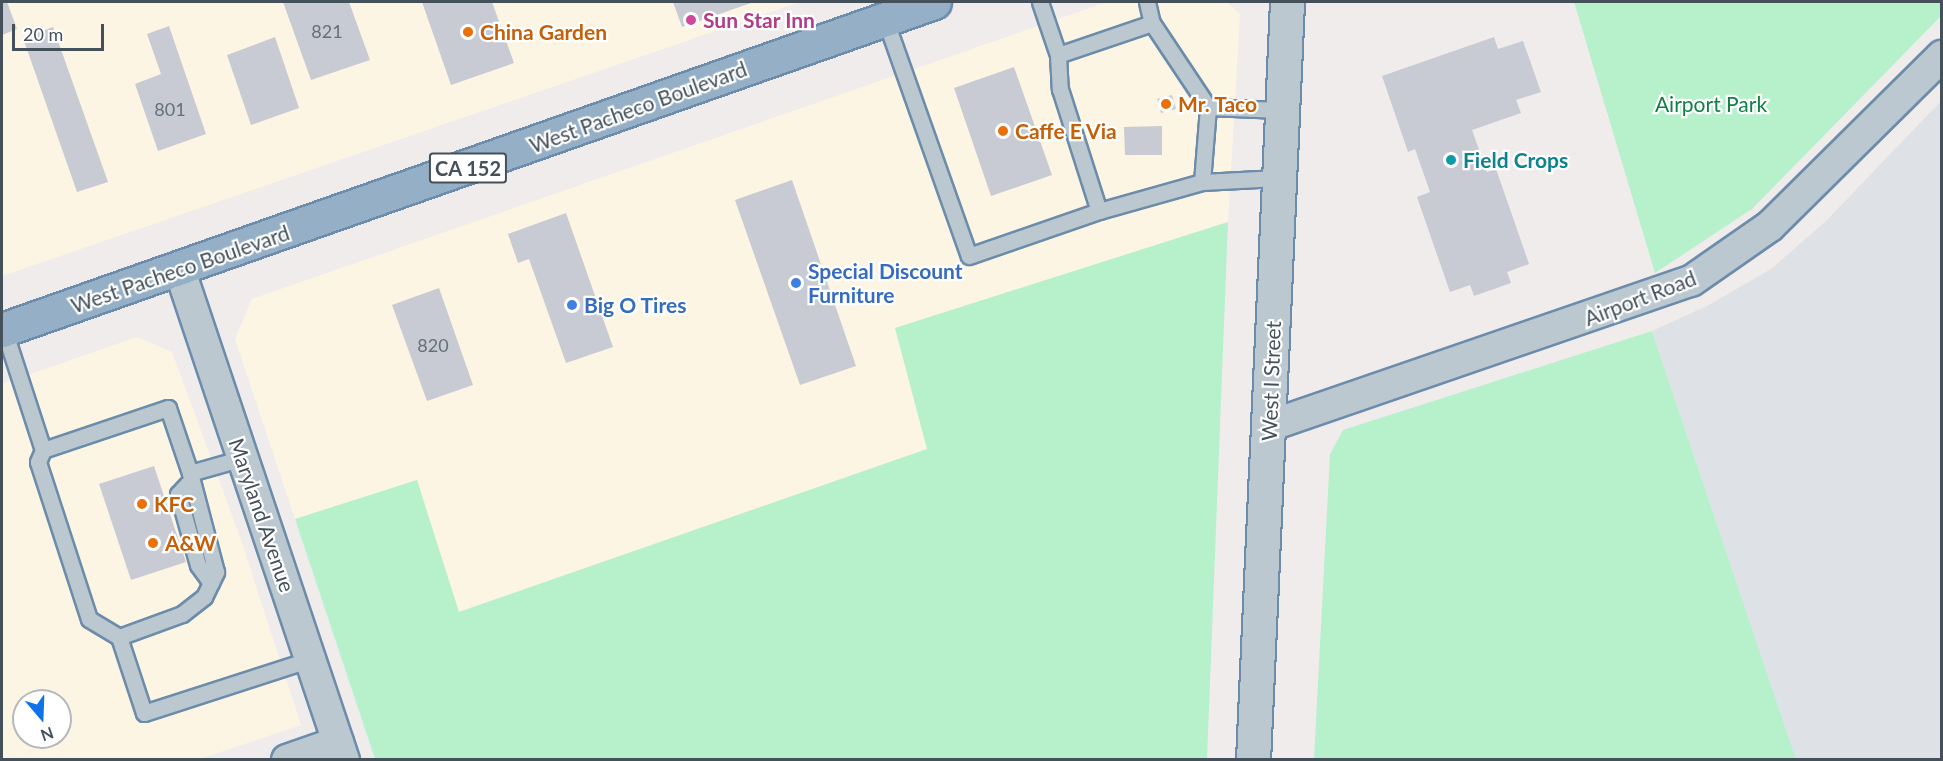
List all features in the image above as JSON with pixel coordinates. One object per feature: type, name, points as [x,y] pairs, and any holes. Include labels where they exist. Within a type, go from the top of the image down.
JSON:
[{"type":"highway","name":"West Pacheco Boulevard","points":[[3,330],[180,271],[934,2]]},
{"type":"street","name":"West I Street","points":[[1253,759],[1269,426],[1280,110],[1287,2]]},
{"type":"street","name":"Airport Road","points":[[1269,426],[1691,281],[1770,226],[1941,56]]},
{"type":"street","name":"Maryland Avenue","points":[[180,271],[341,751]]},
{"type":"street","points":[[286,759],[341,751]]},
{"type":"lane","points":[[1040,2],[1058,55],[1060,89],[1099,212]]},
{"type":"lane","points":[[1148,2],[1152,23],[1208,107],[1202,182]]},
{"type":"lane","points":[[885,19],[969,256],[1099,212],[1202,182],[1278,178]]},
{"type":"lane","points":[[1058,55],[1152,23]]},
{"type":"lane","points":[[1208,107],[1280,110]]},
{"type":"lane","points":[[3,330],[43,450],[38,462],[89,619],[119,637],[144,713],[311,659]]},
{"type":"lane","points":[[43,450],[168,408],[191,476],[216,572],[204,597],[182,614],[119,637]]},
{"type":"lane","points":[[191,476],[243,458]]},
{"type":"shaded area","points":[[2,2],[800,2],[2,276]]},
{"type":"shaded area","points":[[1107,2],[1227,2],[1240,14],[1228,222],[895,328],[927,449],[458,612],[417,480],[295,519],[235,339],[252,299]]},
{"type":"shaded area","points":[[1941,101],[1941,759],[1796,759],[1652,331],[1709,305],[1771,269],[1826,221]]},
{"type":"shaded area","points":[[137,337],[172,352],[240,537],[301,725],[200,759],[2,759],[2,384]]},
{"type":"green space","name":"Airport Park","points":[[1574,2],[1941,2],[1942,15],[1752,209],[1655,273]]},
{"type":"green space","points":[[1228,222],[1207,759],[375,759],[295,519],[417,480],[459,612],[927,449],[895,328]]},
{"type":"green space","points":[[1652,331],[1796,759],[1314,759],[1330,454],[1343,430]]},
{"type":"building","points":[[2,2],[7,2],[17,29],[2,35]]},
{"type":"building","points":[[283,2],[349,2],[370,60],[311,80]]},
{"type":"building","name":"China Garden","points":[[422,2],[492,2],[514,63],[451,85]]},
{"type":"building","name":"Sun Star Inn","points":[[673,2],[754,2],[682,27]]},
{"type":"building","points":[[169,26],[206,134],[158,151],[135,84],[161,74],[147,34]]},
{"type":"building","points":[[53,27],[108,182],[77,192],[23,38]]},
{"type":"building","points":[[275,37],[299,108],[251,125],[227,55]]},
{"type":"building","name":"Field Crops","points":[[1494,37],[1498,49],[1523,41],[1541,92],[1516,100],[1521,113],[1472,130],[1487,172],[1496,169],[1529,264],[1507,272],[1511,283],[1474,296],[1470,285],[1450,292],[1417,197],[1430,192],[1415,149],[1408,152],[1382,76]]},
{"type":"building","name":"Caffe E Via","points":[[1014,67],[1052,175],[991,196],[954,88]]},
{"type":"building","name":"Mr. Taco","points":[[1172,95],[1176,109],[1161,113],[1157,99]]},
{"type":"building","points":[[1162,126],[1162,155],[1125,155],[1124,127]]},
{"type":"building","name":"Special Discount Furniture","points":[[792,180],[856,366],[800,385],[735,200]]},
{"type":"building","name":"Big O Tires","points":[[566,213],[613,347],[566,363],[529,259],[518,263],[508,234]]},
{"type":"building","points":[[439,288],[473,385],[427,401],[392,305]]},
{"type":"building","points":[[154,466],[186,562],[131,580],[99,484]]},
{"type":"place","name":"Sun Star Inn","points":[[691,20]]},
{"type":"place","name":"China Garden","points":[[468,32]]},
{"type":"place","name":"Mr. Taco","points":[[1166,104]]},
{"type":"place","name":"Caffe E Via","points":[[1003,131]]},
{"type":"place","name":"Field Crops","points":[[1451,160]]},
{"type":"place","name":"Special Discount Furniture","points":[[796,283]]},
{"type":"place","name":"Big O Tires","points":[[572,305]]},
{"type":"place","name":"KFC","points":[[142,504]]},
{"type":"place","name":"A&W","points":[[153,543]]}]
